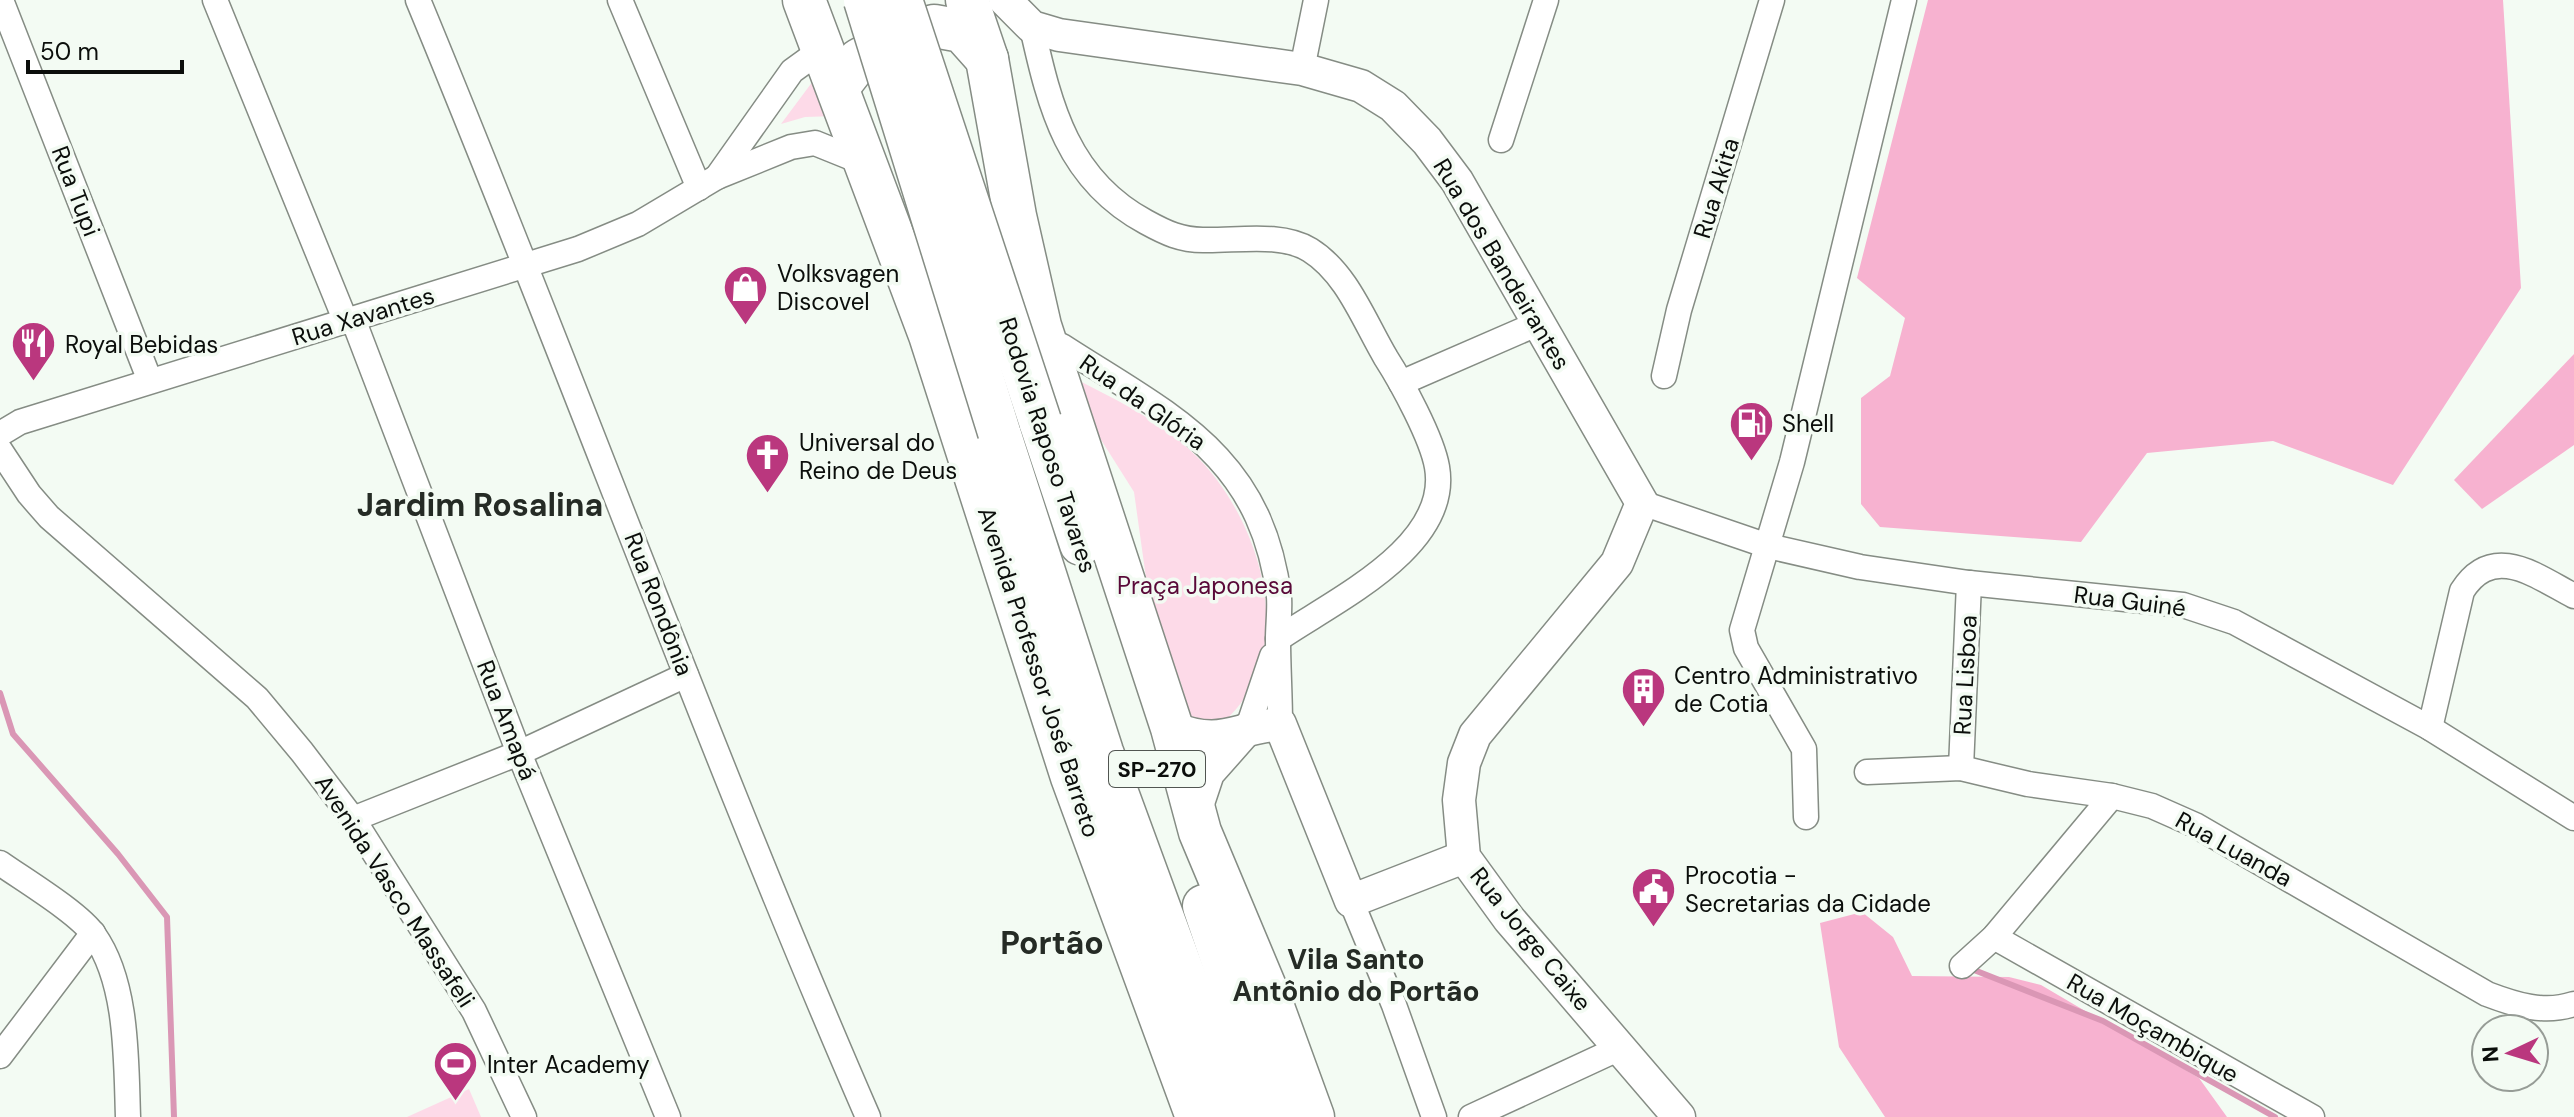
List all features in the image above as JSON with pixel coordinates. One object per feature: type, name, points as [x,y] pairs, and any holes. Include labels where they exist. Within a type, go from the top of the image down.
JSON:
[{"type":"highway","name":"Rodovia Raposo Tavares","points":[[901,0],[1276,1117]]},
{"type":"highway","points":[[818,37],[862,16],[934,0]]},
{"type":"highway","points":[[967,0],[987,59],[1018,230],[1172,728],[1195,812],[1313,1117]]},
{"type":"highway","name":"Rodovia Raposo Tavares","points":[[862,16],[1102,752],[1236,1117]]},
{"type":"highway","points":[[818,37],[859,60],[903,36],[934,26],[962,31],[987,59]]},
{"type":"highway","name":"Avenida Professor José Barreto","points":[[818,37],[869,165],[930,335],[1072,777],[1197,1117]]},
{"type":"main road","points":[[1005,0],[1032,27]]},
{"type":"main road","name":"Rua dos Bandeirantes","points":[[1032,27],[1059,35],[1302,69],[1361,86],[1393,106],[1427,141],[1457,181],[1642,503]]},
{"type":"main road","name":"Rua Jorge Caixe","points":[[1642,503],[1617,563],[1475,735],[1464,763],[1459,800],[1464,857],[1509,919],[1679,1117]]},
{"type":"main road","points":[[1172,728],[1198,738],[1223,738],[1248,727],[1280,724],[1351,901],[1464,857]]},
{"type":"main road","points":[[1195,812],[1208,773],[1248,727]]},
{"type":"street","name":"Rua Tupi","points":[[1,0],[150,381]]},
{"type":"street","name":"Rua Amapá","points":[[215,0],[349,320],[519,753],[668,1117]]},
{"type":"street","name":"Rua Rondônia","points":[[418,0],[528,264],[686,675],[800,960],[868,1117]]},
{"type":"street","points":[[620,0],[708,182]]},
{"type":"street","points":[[1302,69],[1316,0]]},
{"type":"street","points":[[1501,140],[1546,0]]},
{"type":"street","name":"Rua Akita","points":[[1664,376],[1679,310],[1772,0]]},
{"type":"street","points":[[1806,817],[1804,749],[1742,638],[1792,462],[1904,0]]},
{"type":"street","points":[[1032,27],[1046,93],[1070,148],[1099,189],[1125,211],[1185,240],[1271,240],[1307,248],[1334,268],[1401,383],[1437,465],[1438,489],[1427,525],[1400,556],[1278,639],[1248,727]]},
{"type":"street","name":"Rua Xavantes","points":[[708,182],[818,37]]},
{"type":"street","name":"Rua Xavantes","points":[[0,434],[20,422],[528,264],[638,224],[708,182],[791,147],[815,143],[869,165]]},
{"type":"street","points":[[1401,383],[1539,323]]},
{"type":"street","name":"Rua da Glória","points":[[1051,336],[1183,425],[1217,454],[1245,490],[1274,570],[1279,599],[1278,639]]},
{"type":"street","name":"Avenida Vasco Massafeli","points":[[0,450],[29,494],[49,517],[257,698],[353,819],[474,1011],[524,1117]]},
{"type":"street","name":"Rua Guiné","points":[[1642,503],[1768,546],[1860,567],[1969,583],[2183,605],[2234,622],[2430,728],[2574,818]]},
{"type":"street","points":[[2430,728],[2462,591],[2472,575],[2491,565],[2519,568],[2574,596]]},
{"type":"street","name":"Rua Lisboa","points":[[1961,768],[1969,583]]},
{"type":"street","points":[[1278,639],[1280,724]]},
{"type":"street","points":[[353,819],[519,753],[686,675]]},
{"type":"street","name":"Rua Luanda","points":[[1867,772],[1961,768],[2028,784],[2112,796],[2152,806],[2195,825],[2487,994],[2522,1007],[2560,1009],[2574,1004]]},
{"type":"street","points":[[1962,966],[1994,937],[2112,796]]},
{"type":"street","points":[[0,863],[93,933],[109,964],[127,1069],[128,1117]]},
{"type":"street","points":[[1351,901],[1394,1005],[1434,1117]]},
{"type":"street","points":[[0,1056],[93,933]]},
{"type":"street","name":"Rua Moçambique","points":[[1994,937],[2312,1117]]},
{"type":"street","points":[[1479,1116],[1622,1047]]},
{"type":"green space","points":[[819,73],[836,116],[805,117],[781,124]]},
{"type":"green space","name":"Praça Japonesa","points":[[1068,375],[1149,419],[1193,453],[1238,513],[1254,550],[1264,588],[1266,626],[1260,663],[1245,697],[1219,726],[1199,725],[1184,707],[1182,686],[1148,592],[1134,492],[1081,408]]},
{"type":"green space","name":"Inter Academy","points":[[469,1089],[481,1117],[407,1117]]},
{"type":"shaded area","points":[[1928,0],[2503,0],[2521,288],[2393,485],[2273,441],[2147,453],[2081,542],[1880,527],[1861,504],[1861,398],[1890,376],[1905,318],[1857,278]]},
{"type":"shaded area","points":[[2574,354],[2574,445],[2482,509],[2454,480]]},
{"type":"shaded area","points":[[1862,912],[1893,937],[1912,976],[2009,977],[2041,985],[2199,1078],[2227,1117],[1885,1117],[1839,1047],[1820,923]]},
{"type":"waterway","points":[[0,693],[13,734],[118,854],[167,917],[174,1117]]},
{"type":"waterway","points":[[1969,968],[2103,1021],[2275,1117]]},
{"type":"place","name":"Volksvagen Discovel","points":[[746,326]]},
{"type":"place","name":"Royal Bebidas","points":[[34,383]]},
{"type":"place","name":"Shell","points":[[1751,462]]},
{"type":"place","name":"Universal do Reino de Deus","points":[[768,495]]},
{"type":"place","name":"Centro Administrativo de Cotia","points":[[1643,728]]},
{"type":"place","name":"Procotia - Secretarias da Cidade","points":[[1654,928]]},
{"type":"place","name":"Inter Academy","points":[[456,1103]]},
{"type":"district","name":"Jardim Rosalina","points":[[480,505]]},
{"type":"district","name":"Portão","points":[[1052,943]]},
{"type":"district","name":"Vila Santo Antônio do Portão","points":[[1356,975]]}]
